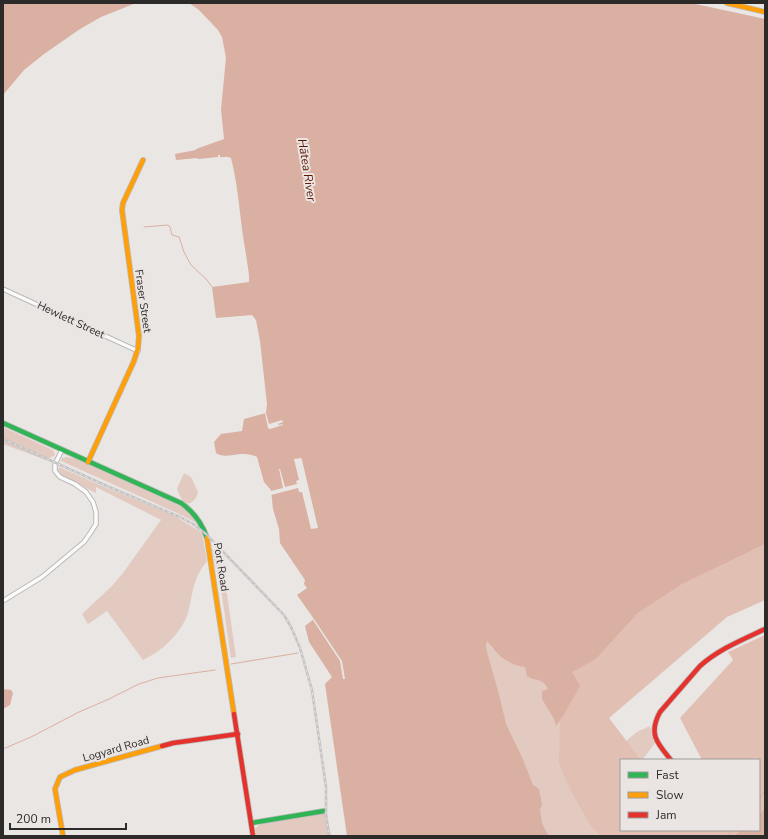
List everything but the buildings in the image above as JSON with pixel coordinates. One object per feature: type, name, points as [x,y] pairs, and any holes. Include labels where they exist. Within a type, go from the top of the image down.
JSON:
[{"type":"street","points":[[728,3],[765,12]]},
{"type":"street","name":"Fraser Street","points":[[88,462],[138,351],[139,336],[122,210],[123,203],[143,160]]},
{"type":"street","name":"Hewlett Street","points":[[3,289],[138,351]]},
{"type":"street","name":"Port Road","points":[[3,423],[181,503],[201,522],[208,540],[252,836]]},
{"type":"street","points":[[3,601],[42,577],[84,542],[96,524],[96,512],[93,502],[86,492],[75,484],[57,475],[55,471],[55,464],[62,450]]},
{"type":"street","points":[[670,759],[655,737],[655,722],[660,712],[706,660],[721,650],[765,629]]},
{"type":"street","name":"Logyard Road","points":[[62,836],[55,789],[60,777],[75,770],[173,743],[238,734]]},
{"type":"street","points":[[251,823],[324,811]]},
{"type":"shaded area","points":[[3,427],[53,450],[55,455],[46,460],[3,444]]},
{"type":"shaded area","points":[[67,457],[76,459],[176,504],[189,513],[199,526],[193,521],[177,513],[61,461],[62,458]]},
{"type":"shaded area","points":[[59,467],[175,516],[202,534],[207,561],[196,581],[184,623],[169,642],[157,652],[143,660],[107,611],[88,624],[82,614],[111,587],[123,573],[161,520],[96,487],[96,493],[64,477],[58,470]]},
{"type":"shaded area","points":[[184,473],[191,477],[198,492],[196,498],[190,503],[183,500],[177,489]]},
{"type":"shaded area","points":[[765,544],[638,613],[596,659],[560,721],[592,828],[600,836],[473,836],[456,693],[488,640]]},
{"type":"shaded area","points":[[765,544],[765,600],[727,617],[609,718],[640,759],[620,759],[620,831],[740,831],[734,836],[600,836],[592,828],[572,793],[559,764],[560,721],[563,716],[571,672],[596,659],[638,613],[682,584]]},
{"type":"shaded area","points":[[212,549],[219,556],[223,572],[217,572]]},
{"type":"shaded area","points":[[224,574],[236,657],[231,658],[219,575]]},
{"type":"shaded area","points":[[765,635],[765,808],[760,813],[760,759],[701,759],[680,718],[733,660],[728,652]]},
{"type":"shaded area","points":[[650,726],[655,743],[643,759],[640,759],[626,741],[637,732]]},
{"type":"shaded area","points":[[327,813],[331,836],[256,836],[255,829],[260,824]]},
{"type":"water","points":[[3,3],[136,3],[101,17],[80,29],[24,70],[3,95]]},
{"type":"water","name":"Hātea River","points":[[189,3],[691,3],[765,19],[765,544],[682,584],[638,613],[596,659],[572,672],[580,686],[556,726],[554,719],[542,699],[542,691],[548,689],[545,684],[527,676],[525,667],[510,663],[504,659],[487,641],[487,652],[506,724],[522,757],[533,785],[539,789],[542,804],[540,810],[542,823],[550,836],[347,836],[325,684],[332,677],[309,642],[305,626],[314,619],[297,595],[307,588],[304,584],[305,580],[280,543],[279,529],[273,509],[271,490],[264,482],[257,457],[246,454],[222,456],[216,453],[214,442],[221,434],[242,431],[244,419],[266,413],[267,404],[260,341],[256,320],[252,315],[216,318],[212,287],[249,282],[238,193],[231,158],[220,157],[220,155],[218,155],[218,157],[176,160],[175,154],[196,150],[224,139],[221,109],[226,58],[222,37],[218,30],[199,10]]},
{"type":"water","points":[[3,689],[11,690],[13,693],[10,705],[3,709]]},
{"type":"water","points":[[765,808],[765,836],[734,836],[740,831],[760,831],[760,813]]},
{"type":"pier","points":[[265,413],[269,424],[282,420],[283,422],[278,424],[283,425],[270,429],[268,428]]},
{"type":"pier","points":[[301,458],[318,528],[311,529],[302,492],[299,492],[298,488],[271,495],[271,491],[283,488],[279,469],[285,487],[297,484],[296,481],[299,480],[294,459]]},
{"type":"pier","points":[[314,619],[342,661],[345,679],[343,679],[340,661],[313,620]]},
{"type":"waterway","points":[[144,227],[168,225],[172,235],[179,237],[184,252],[191,265],[207,280],[212,287]]},
{"type":"waterway","points":[[231,664],[298,653]]},
{"type":"waterway","points":[[3,749],[31,737],[79,712],[139,684],[158,678],[215,670]]},
{"type":"waterway","points":[[760,798],[765,791]]},
{"type":"waterway","points":[[727,836],[732,831]]},
{"type":"railway","points":[[3,439],[193,524],[206,534],[284,615],[300,648],[312,690],[326,787],[326,816],[329,836]]},
{"type":"traffic: fast","points":[[3,423],[181,503],[197,518],[203,527],[207,538]]},
{"type":"traffic: fast","points":[[251,823],[324,811]]},
{"type":"traffic: slow","points":[[727,3],[765,12]]},
{"type":"traffic: slow","points":[[88,462],[134,361],[138,348],[139,336],[122,210],[123,203],[143,160]]},
{"type":"traffic: slow","points":[[207,538],[234,714]]},
{"type":"traffic: slow","points":[[63,836],[55,789],[60,777],[75,770],[162,746]]},
{"type":"traffic: jam","points":[[670,759],[656,738],[655,726],[660,712],[707,660],[731,645],[765,629]]},
{"type":"traffic: jam","points":[[234,714],[253,836]]},
{"type":"traffic: jam","points":[[162,746],[173,743],[238,734]]}]
